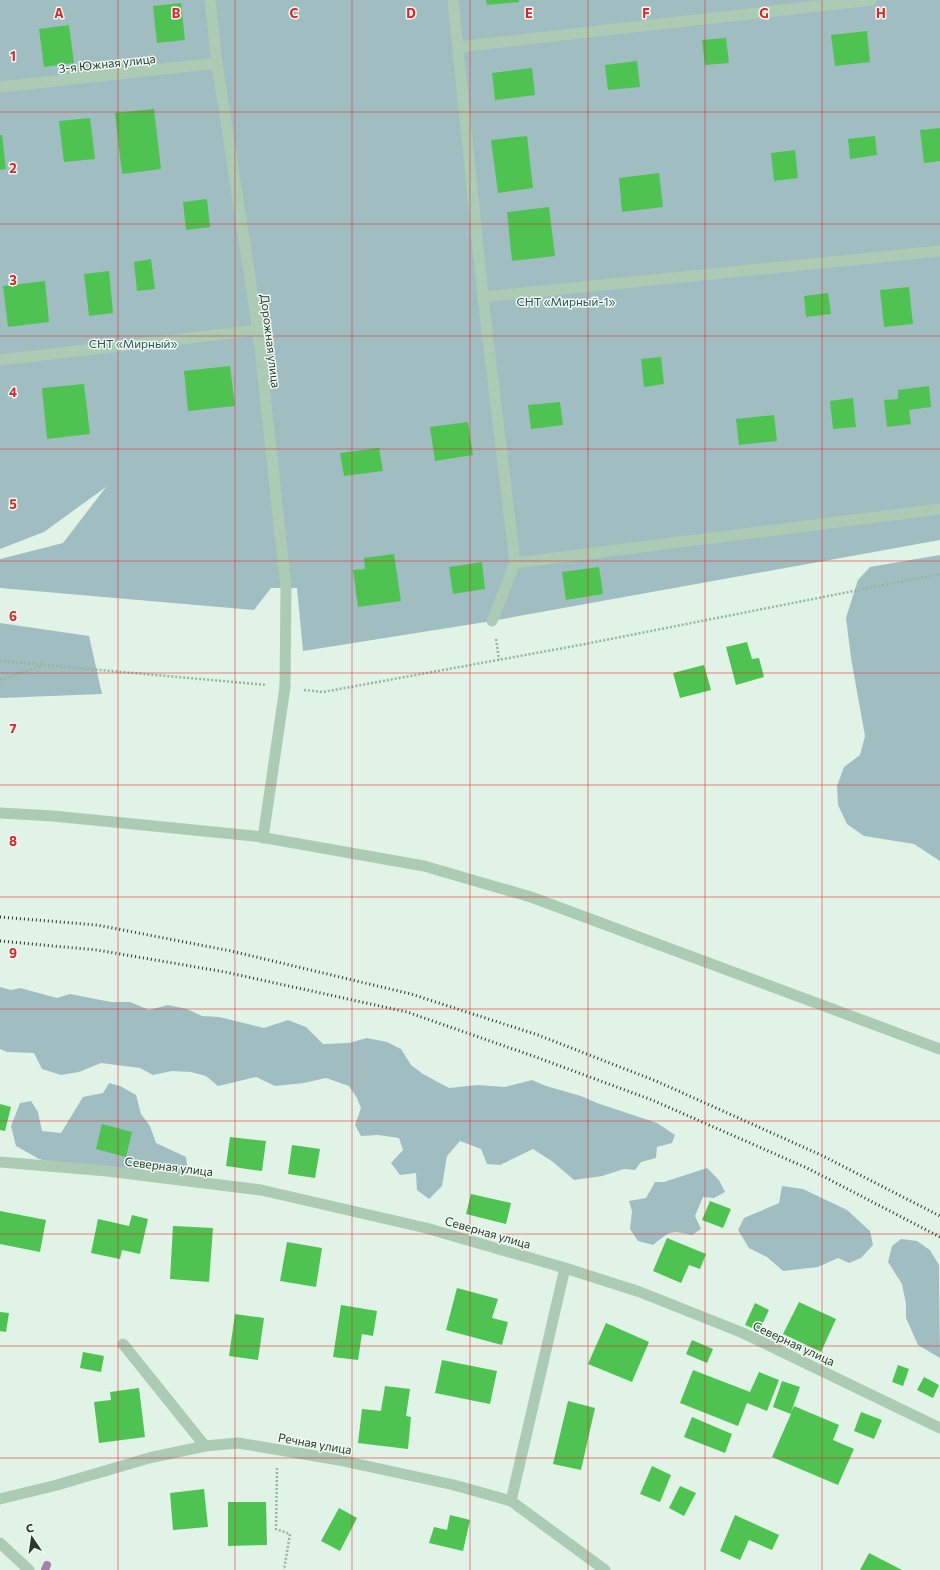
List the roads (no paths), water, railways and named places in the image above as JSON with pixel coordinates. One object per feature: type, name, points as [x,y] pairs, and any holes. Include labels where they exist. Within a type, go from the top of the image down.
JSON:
[{"type":"street","name":"Дорожная улица","points":[[210,0],[217,63],[258,330],[286,588],[285,686],[264,838]]},
{"type":"street","points":[[453,0],[484,297],[515,563],[492,621]]},
{"type":"street","points":[[458,47],[871,0]]},
{"type":"street","name":"3-я Южная улица","points":[[0,87],[217,63]]},
{"type":"street","points":[[484,297],[940,251]]},
{"type":"street","points":[[0,360],[258,330]]},
{"type":"street","points":[[515,563],[940,509]]},
{"type":"street","points":[[0,813],[61,817],[264,838],[424,866],[531,897],[940,1049]]},
{"type":"street","name":"Северная улица","points":[[0,1162],[107,1171],[261,1190],[426,1228],[565,1268],[640,1292],[743,1333],[940,1428]]},
{"type":"street","points":[[511,1501],[565,1268]]},
{"type":"street","points":[[123,1344],[205,1446]]},
{"type":"street","name":"Речная улица","points":[[0,1499],[57,1485],[149,1458],[205,1446],[238,1443],[339,1460],[454,1485],[511,1501],[605,1570]]},
{"type":"street","points":[[0,1543],[29,1570]]},
{"type":"waterway","points":[[45,1570],[47,1565]]},
{"type":"railway","points":[[0,917],[97,925],[231,951],[411,994],[538,1035],[656,1081],[821,1155],[940,1216]]},
{"type":"railway","points":[[0,941],[97,950],[225,972],[407,1012],[652,1100],[807,1168],[940,1237]]},
{"type":"park label","name":"СНТ «Мирный-1»","points":[[566,301]]},
{"type":"park label","name":"СНТ «Мирный»","points":[[133,343]]}]
